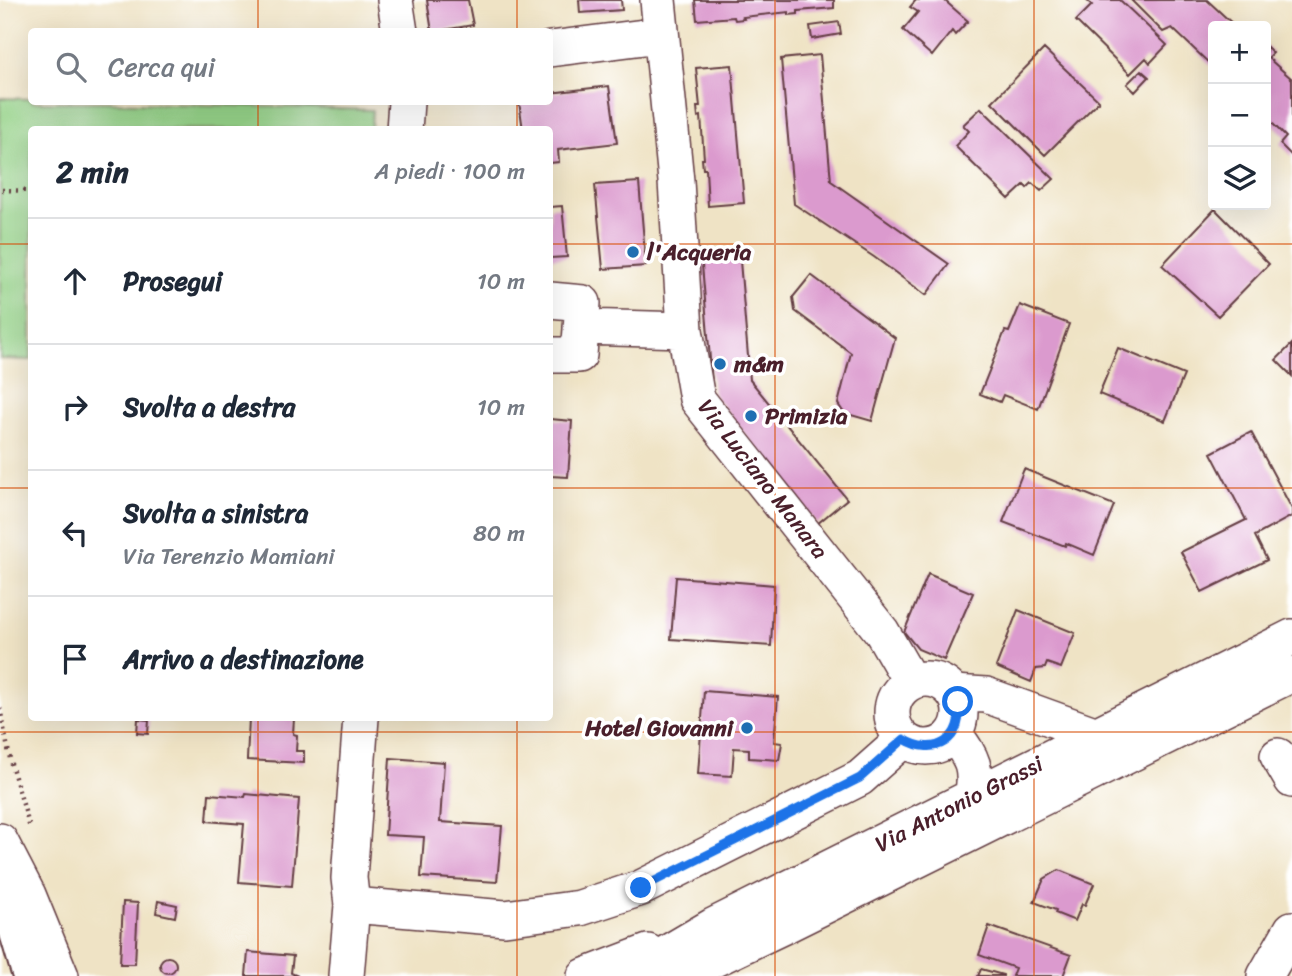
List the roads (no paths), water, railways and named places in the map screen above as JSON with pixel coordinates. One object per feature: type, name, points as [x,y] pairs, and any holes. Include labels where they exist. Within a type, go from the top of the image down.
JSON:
[{"type":"main road","points":[[0,868],[32,976]]},
{"type":"street","points":[[395,0],[399,28]]},
{"type":"street","name":"Via Luciano Manara","points":[[658,0],[676,181],[685,330],[698,399],[883,632],[911,682]]},
{"type":"street","points":[[553,49],[660,35]]},
{"type":"street","points":[[404,126],[406,105]]},
{"type":"street","points":[[553,300],[583,303],[579,355],[553,355]]},
{"type":"street","points":[[581,327],[685,330]]},
{"type":"street","name":"Via Antonio Grassi","points":[[628,976],[713,926],[1292,637]]},
{"type":"street","name":"Via Antonio Grassi","points":[[679,976],[788,925],[1292,674]]},
{"type":"street","points":[[935,680],[954,693],[960,713],[954,733],[936,746],[913,745],[897,730],[892,720],[892,708],[902,688],[911,682],[935,680]]},
{"type":"street","points":[[954,693],[986,695],[1097,735]]},
{"type":"street","points":[[345,976],[352,905],[349,878],[361,721]]},
{"type":"street","points":[[954,733],[970,755],[976,776],[972,798]]},
{"type":"street","points":[[352,905],[505,918],[580,908],[641,888],[860,778],[904,739]]},
{"type":"street","points":[[0,841],[28,895],[61,976]]},
{"type":"street","points":[[702,976],[788,925]]},
{"type":"street","points":[[585,976],[713,926]]},
{"type":"street","points":[[1265,976],[1292,929]]},
{"type":"place","name":"l'Acqueria","points":[[633,252]]},
{"type":"place","name":"m&m","points":[[720,364]]},
{"type":"place","name":"Primizia","points":[[751,416]]},
{"type":"place","name":"Hotel Giovanni","points":[[747,728]]}]
